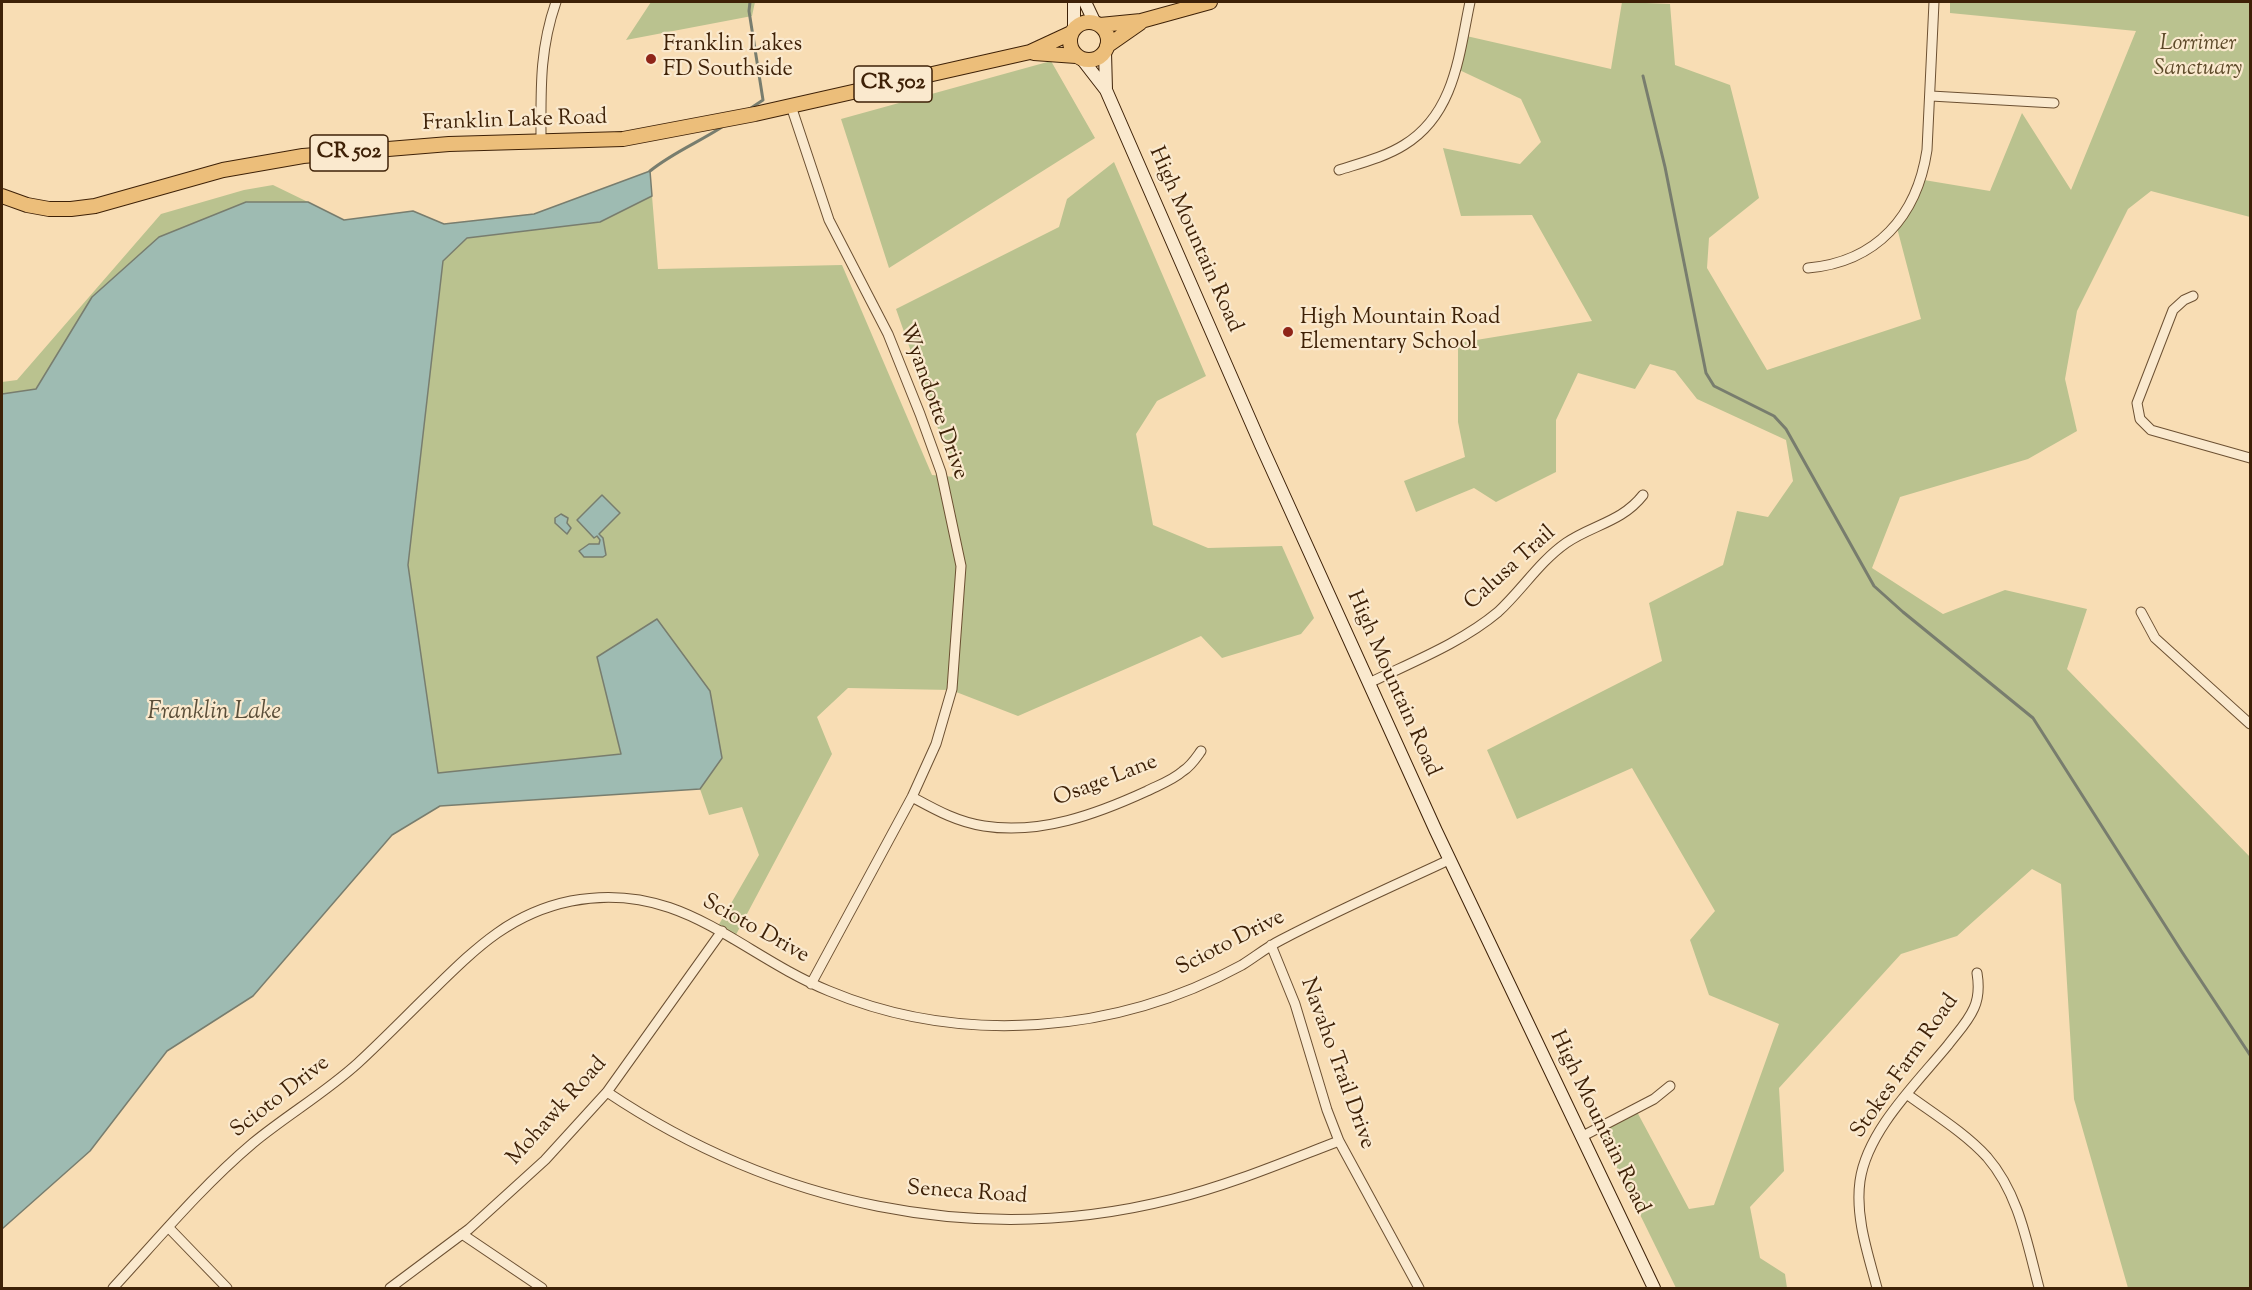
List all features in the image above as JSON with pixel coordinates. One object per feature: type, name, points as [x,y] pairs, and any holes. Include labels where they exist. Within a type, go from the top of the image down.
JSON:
[{"type":"main road","points":[[1074,2],[1070,45],[1079,57]]},
{"type":"main road","points":[[1084,2],[1097,24],[1106,33],[1106,49]]},
{"type":"main road","name":"CR 502","points":[[1072,31],[1085,22],[1097,24],[1142,21],[1210,2]]},
{"type":"main road","name":"CR 502","points":[[1079,57],[1095,59],[1142,21]]},
{"type":"main road","name":"Franklin Lake Road","points":[[2,196],[43,208],[70,209],[95,206],[223,170],[303,156],[449,144],[623,139],[755,114],[1030,52],[1072,31]]},
{"type":"main road","name":"High Mountain Road","points":[[1106,49],[1106,90]]},
{"type":"main road","name":"Franklin Lake Road","points":[[1030,52],[1079,57]]},
{"type":"main road","name":"High Mountain Road","points":[[1079,57],[1106,90],[1261,445],[1449,860],[1654,1288]]},
{"type":"street","points":[[541,142],[541,68],[546,34],[556,2]]},
{"type":"street","points":[[1339,170],[1403,146],[1417,137],[1439,113],[1452,83],[1470,2]]},
{"type":"street","points":[[1808,268],[1828,266],[1864,252],[1892,230],[1913,199],[1924,168],[1931,96],[1934,2]]},
{"type":"street","points":[[1931,96],[2054,103]]},
{"type":"street","name":"Wyandotte Drive","points":[[791,106],[829,220],[888,334],[920,414],[941,472],[961,566],[952,689],[936,744],[912,797],[812,984]]},
{"type":"street","points":[[2193,296],[2184,300],[2173,310],[2137,403],[2140,419],[2151,430],[2250,458]]},
{"type":"street","name":"Calusa Trail","points":[[1369,683],[1463,636],[1482,624],[1511,600],[1554,552],[1585,532],[1623,515],[1633,508],[1643,495]]},
{"type":"street","points":[[2141,612],[2156,638],[2250,724]]},
{"type":"street","name":"Osage Lane","points":[[912,797],[948,816],[984,826],[1016,828],[1054,824],[1097,812],[1168,781],[1190,765],[1201,751]]},
{"type":"street","name":"Scioto Drive","points":[[113,1288],[230,1164],[356,1064],[480,944],[514,921],[536,911],[575,900],[620,898],[657,903],[679,910],[722,931],[782,969],[812,984],[864,1004],[927,1019],[992,1026],[1057,1023],[1121,1012],[1153,1002],[1242,965],[1271,945],[1449,860]]},
{"type":"street","name":"Mohawk Road","points":[[390,1288],[462,1234],[545,1160],[607,1092],[722,931]]},
{"type":"street","name":"Navaho Trail Drive","points":[[1271,945],[1295,1004],[1327,1110],[1339,1141],[1419,1288]]},
{"type":"street","name":"Stokes Farm Road","points":[[1877,1288],[1860,1215],[1860,1181],[1863,1164],[1877,1133],[1970,1017],[1978,996],[1977,973]]},
{"type":"street","points":[[1581,1137],[1654,1099],[1670,1086]]},
{"type":"street","name":"Seneca Road","points":[[607,1092],[690,1142],[765,1175],[799,1187],[861,1203],[954,1217],[1026,1219],[1072,1216],[1135,1207],[1240,1179],[1339,1141]]},
{"type":"street","points":[[1908,1095],[1974,1145],[2001,1176],[2018,1211],[2039,1288]]},
{"type":"street","points":[[169,1228],[228,1288]]},
{"type":"street","points":[[462,1234],[542,1288]]},
{"type":"green space","points":[[651,2],[755,2],[752,16],[626,40]]},
{"type":"green space","name":"Lorrimer Sanctuary","points":[[1622,2],[1670,4],[1675,65],[1730,85],[1759,198],[1709,238],[1707,268],[1767,370],[1921,319],[1896,224],[1921,190],[1924,180],[1990,191],[2022,113],[2071,190],[2136,31],[1950,13],[1950,2],[2250,2],[2250,217],[2151,191],[2128,209],[2077,311],[2065,379],[2077,431],[2028,459],[1900,497],[1872,568],[1943,614],[2005,590],[2087,609],[2067,669],[2250,857],[2250,1288],[2128,1288],[2074,1099],[2061,884],[2032,869],[1957,936],[1901,954],[1779,1088],[1784,1171],[1750,1207],[1760,1258],[1785,1274],[1787,1288],[1676,1288],[1598,1129],[1636,1110],[1689,1209],[1714,1205],[1779,1024],[1709,995],[1690,940],[1715,911],[1632,768],[1517,819],[1487,750],[1662,661],[1649,603],[1723,565],[1737,511],[1768,517],[1793,481],[1786,440],[1697,399],[1675,371],[1650,364],[1635,389],[1578,373],[1556,420],[1556,472],[1496,502],[1474,488],[1416,512],[1404,481],[1465,457],[1458,422],[1458,343],[1592,321],[1532,215],[1461,216],[1443,148],[1520,164],[1541,142],[1521,99],[1453,67],[1462,35],[1611,69]]},
{"type":"green space","points":[[1051,61],[1095,138],[889,268],[841,119]]},
{"type":"green space","points":[[1114,162],[1206,376],[1157,401],[1136,434],[1153,525],[1208,548],[1282,546],[1314,618],[1301,634],[1222,658],[1201,636],[1018,716],[951,690],[848,688],[817,717],[832,754],[731,944],[714,933],[759,855],[742,807],[709,815],[700,789],[722,758],[597,657],[621,754],[438,774],[408,565],[443,261],[467,238],[600,222],[652,196],[658,269],[842,265],[932,475],[955,477],[896,309],[1059,227],[1067,199]]},
{"type":"green space","points":[[273,185],[308,202],[246,202],[92,297],[36,389],[2,394],[2,382],[17,380],[161,214],[244,190]]},
{"type":"water","name":"Franklin Lake","points":[[650,171],[652,196],[600,222],[467,238],[443,261],[408,565],[438,773],[621,754],[597,657],[657,619],[710,691],[722,758],[700,789],[440,806],[392,835],[253,996],[167,1051],[90,1151],[2,1229],[2,394],[36,389],[92,297],[159,237],[246,202],[308,202],[344,220],[413,211],[444,224],[534,214]]},
{"type":"water","points":[[602,495],[620,513],[599,534],[603,538],[606,555],[584,557],[579,551],[589,544],[599,544],[600,540],[597,536],[594,538],[577,520]]},
{"type":"water","points":[[561,514],[568,518],[567,523],[571,528],[567,534],[555,523],[555,518]]},
{"type":"waterway","points":[[748,110],[763,100],[749,11],[750,2]]},
{"type":"waterway","points":[[1643,76],[1665,167],[1706,373],[1714,386],[1774,416],[1786,429],[1874,586],[2033,718],[2250,1055]]},
{"type":"waterway","points":[[650,171],[722,127]]},
{"type":"place","name":"Franklin Lakes FD Southside","points":[[651,59]]},
{"type":"place","name":"High Mountain Road Elementary School","points":[[1288,332]]}]
